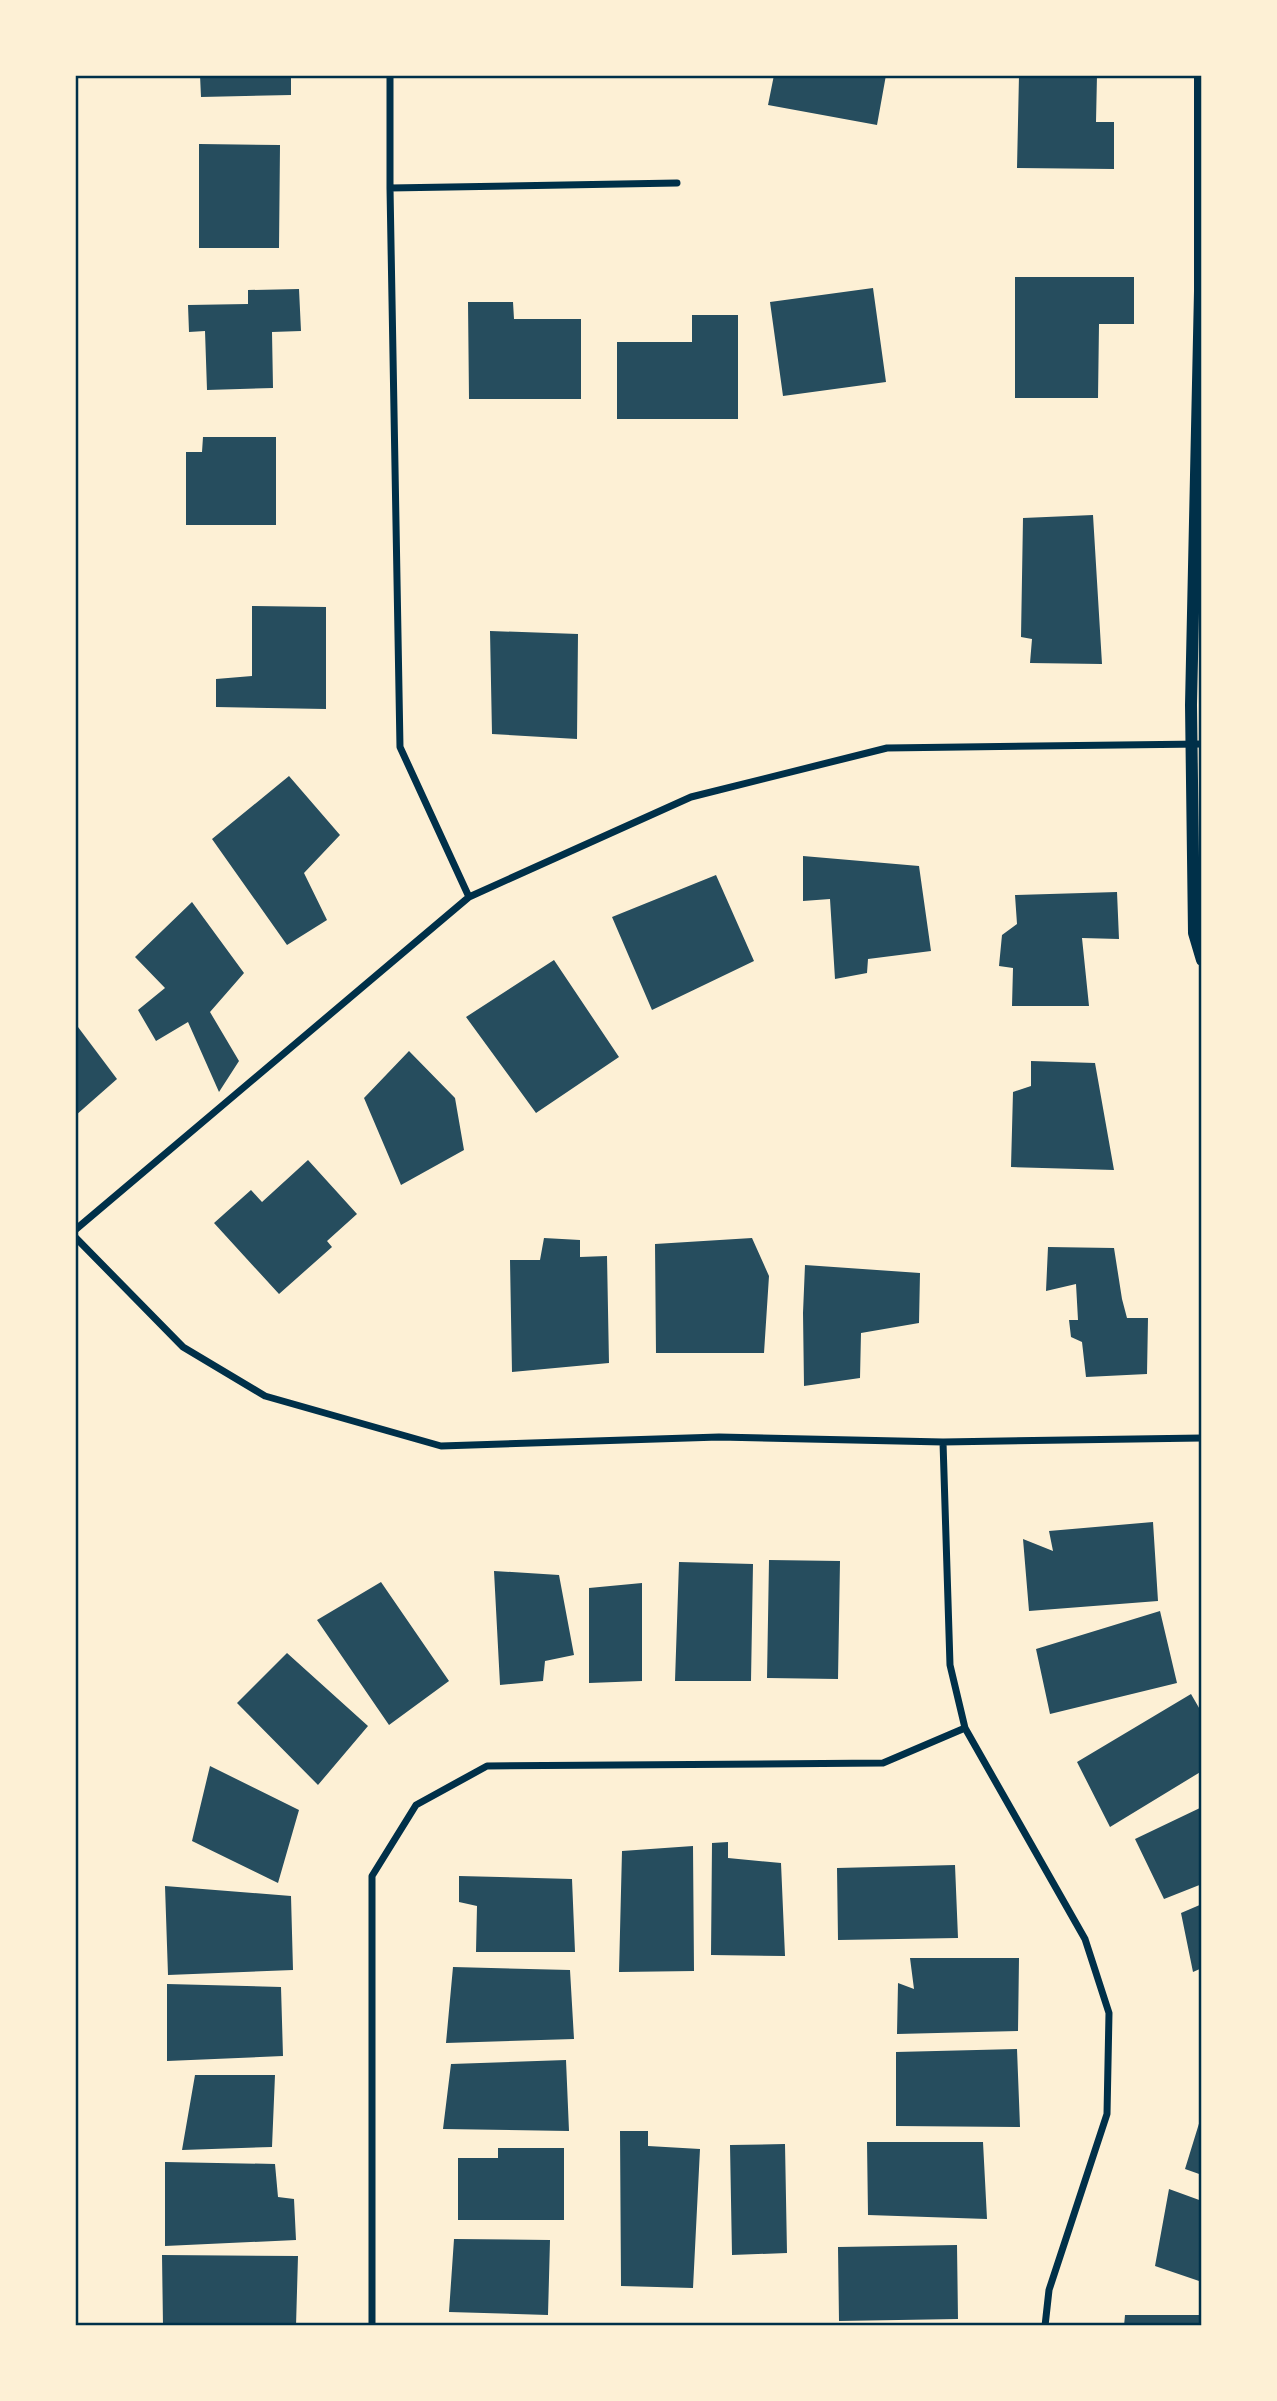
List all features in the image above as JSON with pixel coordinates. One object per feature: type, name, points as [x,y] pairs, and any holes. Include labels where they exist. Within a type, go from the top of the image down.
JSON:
[{"type":"street","points":[[390,75],[400,747],[469,897]]},
{"type":"street","points":[[1200,75],[1194,933],[1202,960]]},
{"type":"street","points":[[390,188],[677,183]]},
{"type":"street","points":[[75,1230],[469,897],[691,796],[887,748],[1196,744]]},
{"type":"street","points":[[75,1237],[183,1347],[265,1396],[441,1446],[719,1437],[943,1442],[1202,1438]]},
{"type":"street","points":[[943,1442],[950,1665],[965,1728],[1085,1939],[1109,2013],[1107,2114],[1049,2290],[1045,2326]]},
{"type":"street","points":[[372,2326],[372,1876],[416,1805],[487,1766],[883,1763],[965,1728]]},
{"type":"building","points":[[200,75],[291,75],[291,95],[201,97]]},
{"type":"building","points":[[774,75],[886,75],[877,125],[768,105]]},
{"type":"building","points":[[1019,75],[1097,75],[1096,122],[1114,122],[1114,169],[1017,168]]},
{"type":"building","points":[[199,144],[280,145],[279,248],[199,248]]},
{"type":"building","points":[[1015,277],[1134,277],[1134,324],[1099,324],[1098,398],[1015,398]]},
{"type":"building","points":[[873,288],[886,382],[783,396],[770,302]]},
{"type":"building","points":[[299,289],[301,331],[272,332],[273,388],[207,390],[205,331],[189,332],[188,305],[248,304],[248,290]]},
{"type":"building","points":[[468,302],[513,302],[514,319],[581,319],[581,399],[469,399]]},
{"type":"building","points":[[692,315],[738,315],[738,419],[617,419],[617,342],[692,342]]},
{"type":"building","points":[[203,437],[276,437],[276,525],[186,525],[186,452],[202,452]]},
{"type":"building","points":[[1093,515],[1102,664],[1030,663],[1032,639],[1021,637],[1023,518]]},
{"type":"building","points":[[252,606],[326,607],[326,709],[216,707],[216,679],[252,676]]},
{"type":"building","points":[[490,631],[578,634],[577,739],[492,734]]},
{"type":"building","points":[[289,776],[340,835],[304,873],[327,920],[287,945],[212,839]]},
{"type":"building","points":[[803,856],[919,866],[931,951],[868,959],[867,973],[835,979],[830,899],[803,901]]},
{"type":"building","points":[[716,875],[754,961],[652,1010],[612,917]]},
{"type":"building","points":[[1117,892],[1119,939],[1082,938],[1089,1006],[1012,1006],[1013,968],[999,966],[1002,935],[1017,924],[1015,895]]},
{"type":"building","points":[[192,902],[244,973],[210,1012],[239,1061],[219,1092],[188,1022],[156,1041],[138,1010],[165,988],[135,957]]},
{"type":"building","points":[[554,960],[619,1057],[536,1113],[466,1017]]},
{"type":"building","points":[[75,1023],[117,1079],[75,1116]]},
{"type":"building","points":[[409,1051],[455,1098],[464,1150],[401,1185],[364,1098]]},
{"type":"building","points":[[1031,1061],[1095,1063],[1114,1170],[1011,1167],[1013,1092],[1031,1086]]},
{"type":"building","points":[[308,1160],[357,1214],[327,1241],[332,1247],[279,1294],[214,1223],[251,1190],[262,1202]]},
{"type":"building","points":[[544,1238],[580,1240],[580,1257],[607,1256],[609,1363],[512,1372],[510,1260],[540,1260]]},
{"type":"building","points":[[752,1238],[769,1276],[764,1353],[656,1353],[655,1244]]},
{"type":"building","points":[[1048,1247],[1114,1248],[1127,1318],[1148,1318],[1147,1374],[1086,1377],[1082,1342],[1071,1337],[1069,1320],[1078,1320],[1076,1284],[1046,1291]]},
{"type":"building","points":[[805,1265],[920,1273],[919,1323],[861,1333],[860,1378],[804,1386]]},
{"type":"building","points":[[1153,1522],[1158,1601],[1029,1611],[1023,1539],[1053,1551],[1049,1531]]},
{"type":"building","points":[[769,1560],[840,1561],[838,1679],[767,1678]]},
{"type":"building","points":[[679,1562],[753,1564],[751,1681],[675,1681]]},
{"type":"building","points":[[494,1571],[559,1575],[574,1655],[545,1661],[543,1681],[500,1685]]},
{"type":"building","points":[[381,1582],[449,1681],[389,1725],[317,1620]]},
{"type":"building","points":[[642,1583],[642,1681],[589,1683],[589,1588]]},
{"type":"building","points":[[1160,1611],[1177,1683],[1050,1714],[1036,1649]]},
{"type":"building","points":[[287,1653],[368,1726],[318,1785],[237,1703]]},
{"type":"building","points":[[1191,1694],[1202,1713],[1202,1771],[1110,1827],[1077,1762]]},
{"type":"building","points":[[210,1766],[299,1810],[278,1883],[192,1841]]},
{"type":"building","points":[[1202,1807],[1202,1884],[1164,1899],[1135,1839]]},
{"type":"building","points":[[728,1842],[728,1858],[781,1863],[785,1956],[711,1955],[712,1843]]},
{"type":"building","points":[[693,1846],[694,1971],[619,1972],[622,1851]]},
{"type":"building","points":[[955,1865],[958,1938],[838,1940],[837,1868]]},
{"type":"building","points":[[459,1876],[572,1879],[575,1952],[476,1952],[477,1906],[459,1902]]},
{"type":"building","points":[[165,1886],[291,1896],[293,1970],[168,1975]]},
{"type":"building","points":[[1202,1904],[1202,1968],[1193,1972],[1181,1913]]},
{"type":"building","points":[[910,1958],[1019,1958],[1018,2031],[897,2034],[898,1983],[914,1989]]},
{"type":"building","points":[[453,1967],[570,1970],[574,2039],[446,2043]]},
{"type":"building","points":[[167,1984],[281,1987],[283,2056],[167,2061]]},
{"type":"building","points":[[1017,2049],[1020,2127],[896,2126],[896,2052]]},
{"type":"building","points":[[566,2060],[569,2131],[443,2129],[451,2064]]},
{"type":"building","points":[[195,2075],[275,2075],[272,2147],[182,2150]]},
{"type":"building","points":[[1202,2117],[1202,2175],[1185,2169]]},
{"type":"building","points":[[620,2131],[648,2131],[648,2146],[700,2149],[693,2288],[621,2286]]},
{"type":"building","points":[[867,2142],[983,2142],[987,2219],[868,2215]]},
{"type":"building","points":[[785,2144],[787,2253],[732,2255],[730,2145]]},
{"type":"building","points":[[498,2148],[564,2148],[564,2220],[458,2220],[458,2158],[498,2158]]},
{"type":"building","points":[[165,2162],[275,2164],[278,2197],[294,2199],[296,2240],[165,2246]]},
{"type":"building","points":[[1169,2189],[1202,2201],[1202,2282],[1155,2266]]},
{"type":"building","points":[[454,2239],[550,2240],[548,2315],[449,2312]]},
{"type":"building","points":[[957,2245],[958,2319],[839,2321],[838,2247]]},
{"type":"building","points":[[162,2255],[298,2256],[296,2326],[163,2326]]},
{"type":"building","points":[[1125,2315],[1202,2315],[1202,2326],[1124,2326]]}]
